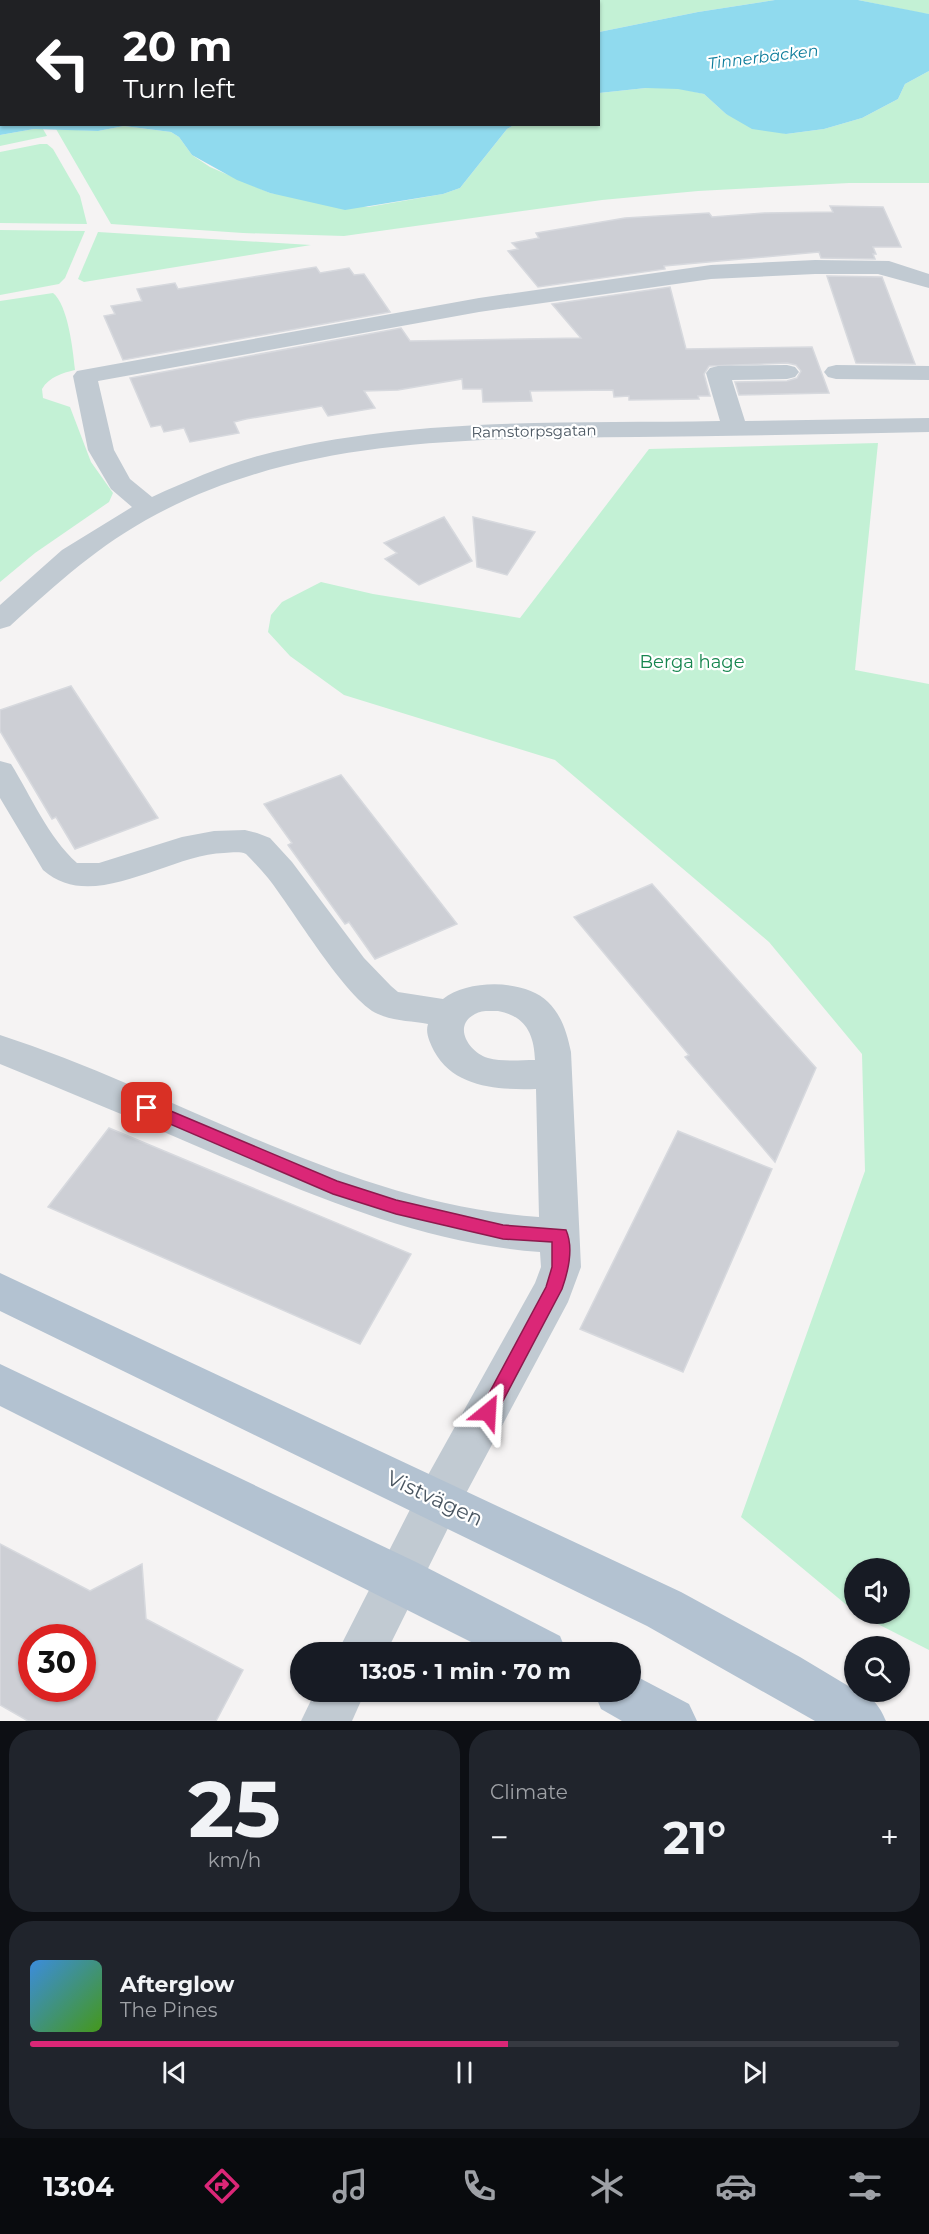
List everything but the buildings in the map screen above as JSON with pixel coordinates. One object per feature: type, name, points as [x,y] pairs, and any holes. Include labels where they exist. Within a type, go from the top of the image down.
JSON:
[{"type":"main road","name":"Vistvägen","points":[[0,1291],[439,1499],[664,1609],[783,1674],[861,1721]]},
{"type":"main road","points":[[0,1384],[399,1579],[522,1642]]},
{"type":"main road","points":[[637,1702],[672,1721]]},
{"type":"street","points":[[150,508],[120,484],[100,450],[85,376],[479,305],[711,272],[815,267],[878,267],[889,268],[929,281]]},
{"type":"street","points":[[735,429],[718,373],[787,372]]},
{"type":"street","points":[[836,372],[929,373]]},
{"type":"street","name":"Ramstorpsgatan","points":[[0,620],[63,563],[150,508],[216,479],[301,453],[384,438],[492,431],[929,425]]},
{"type":"street","points":[[0,771],[41,841],[55,862],[65,871],[79,876],[100,875],[182,849],[214,842],[245,841],[258,846],[280,870],[352,967],[378,996],[389,1004],[450,1014]]},
{"type":"street","points":[[367,1642],[439,1499],[554,1289],[561,1267],[553,1052],[546,1024],[529,1006],[497,995],[480,997],[463,1003],[450,1014],[444,1025],[445,1039],[454,1053],[465,1063],[481,1071],[553,1074]]},
{"type":"street","points":[[0,1049],[333,1187],[449,1221],[503,1232],[560,1236]]},
{"type":"street","points":[[326,1721],[336,1702]]},
{"type":"green space","points":[[600,0],[775,0],[698,12],[600,32]]},
{"type":"green space","points":[[858,0],[929,0],[929,14],[921,13]]},
{"type":"green space","points":[[929,71],[929,183],[849,183],[698,191],[602,200],[344,236],[243,233],[111,224],[56,129],[98,131],[124,126],[171,132],[179,137],[192,155],[210,167],[270,193],[368,207],[443,194],[460,188],[507,129],[512,126],[600,126],[600,93],[646,88],[678,88],[704,94],[726,114],[786,134],[824,129],[862,118],[898,99],[905,84]]},
{"type":"green space","points":[[43,129],[47,136],[0,146],[0,135]]},
{"type":"green space","points":[[47,144],[53,149],[80,196],[87,224],[0,223],[0,152]]},
{"type":"green space","points":[[0,230],[85,231],[65,278],[59,284],[0,295]]},
{"type":"green space","points":[[98,232],[311,245],[84,282],[78,279]]},
{"type":"green space","points":[[53,293],[66,317],[75,370],[48,381],[42,389],[43,398],[70,407],[91,462],[113,493],[109,502],[35,553],[0,582],[0,301]]},
{"type":"green space","name":"Berga hage","points":[[878,443],[855,670],[929,684],[929,1650],[910,1640],[910,1636],[901,1636],[878,1624],[910,1624],[910,1558],[844,1558],[844,1603],[741,1517],[865,1171],[862,1054],[769,942],[555,760],[344,695],[290,656],[268,632],[271,615],[282,602],[321,582],[373,594],[520,618],[649,449]]},
{"type":"water","name":"Tinnerbäcken","points":[[775,0],[858,0],[929,14],[929,71],[905,84],[898,99],[862,118],[824,129],[786,134],[752,129],[726,114],[704,94],[678,89],[646,88],[600,93],[600,32],[698,12]]},
{"type":"water","points":[[0,126],[124,126],[98,131],[34,129],[0,135]]},
{"type":"water","points":[[124,126],[512,126],[507,129],[460,188],[443,194],[345,210],[270,193],[237,180],[192,155],[179,137],[171,132]]},
{"type":"route","points":[[147,1108],[333,1187],[396,1207],[503,1232],[560,1236],[561,1267],[554,1289],[520,1348],[488,1412]]}]
